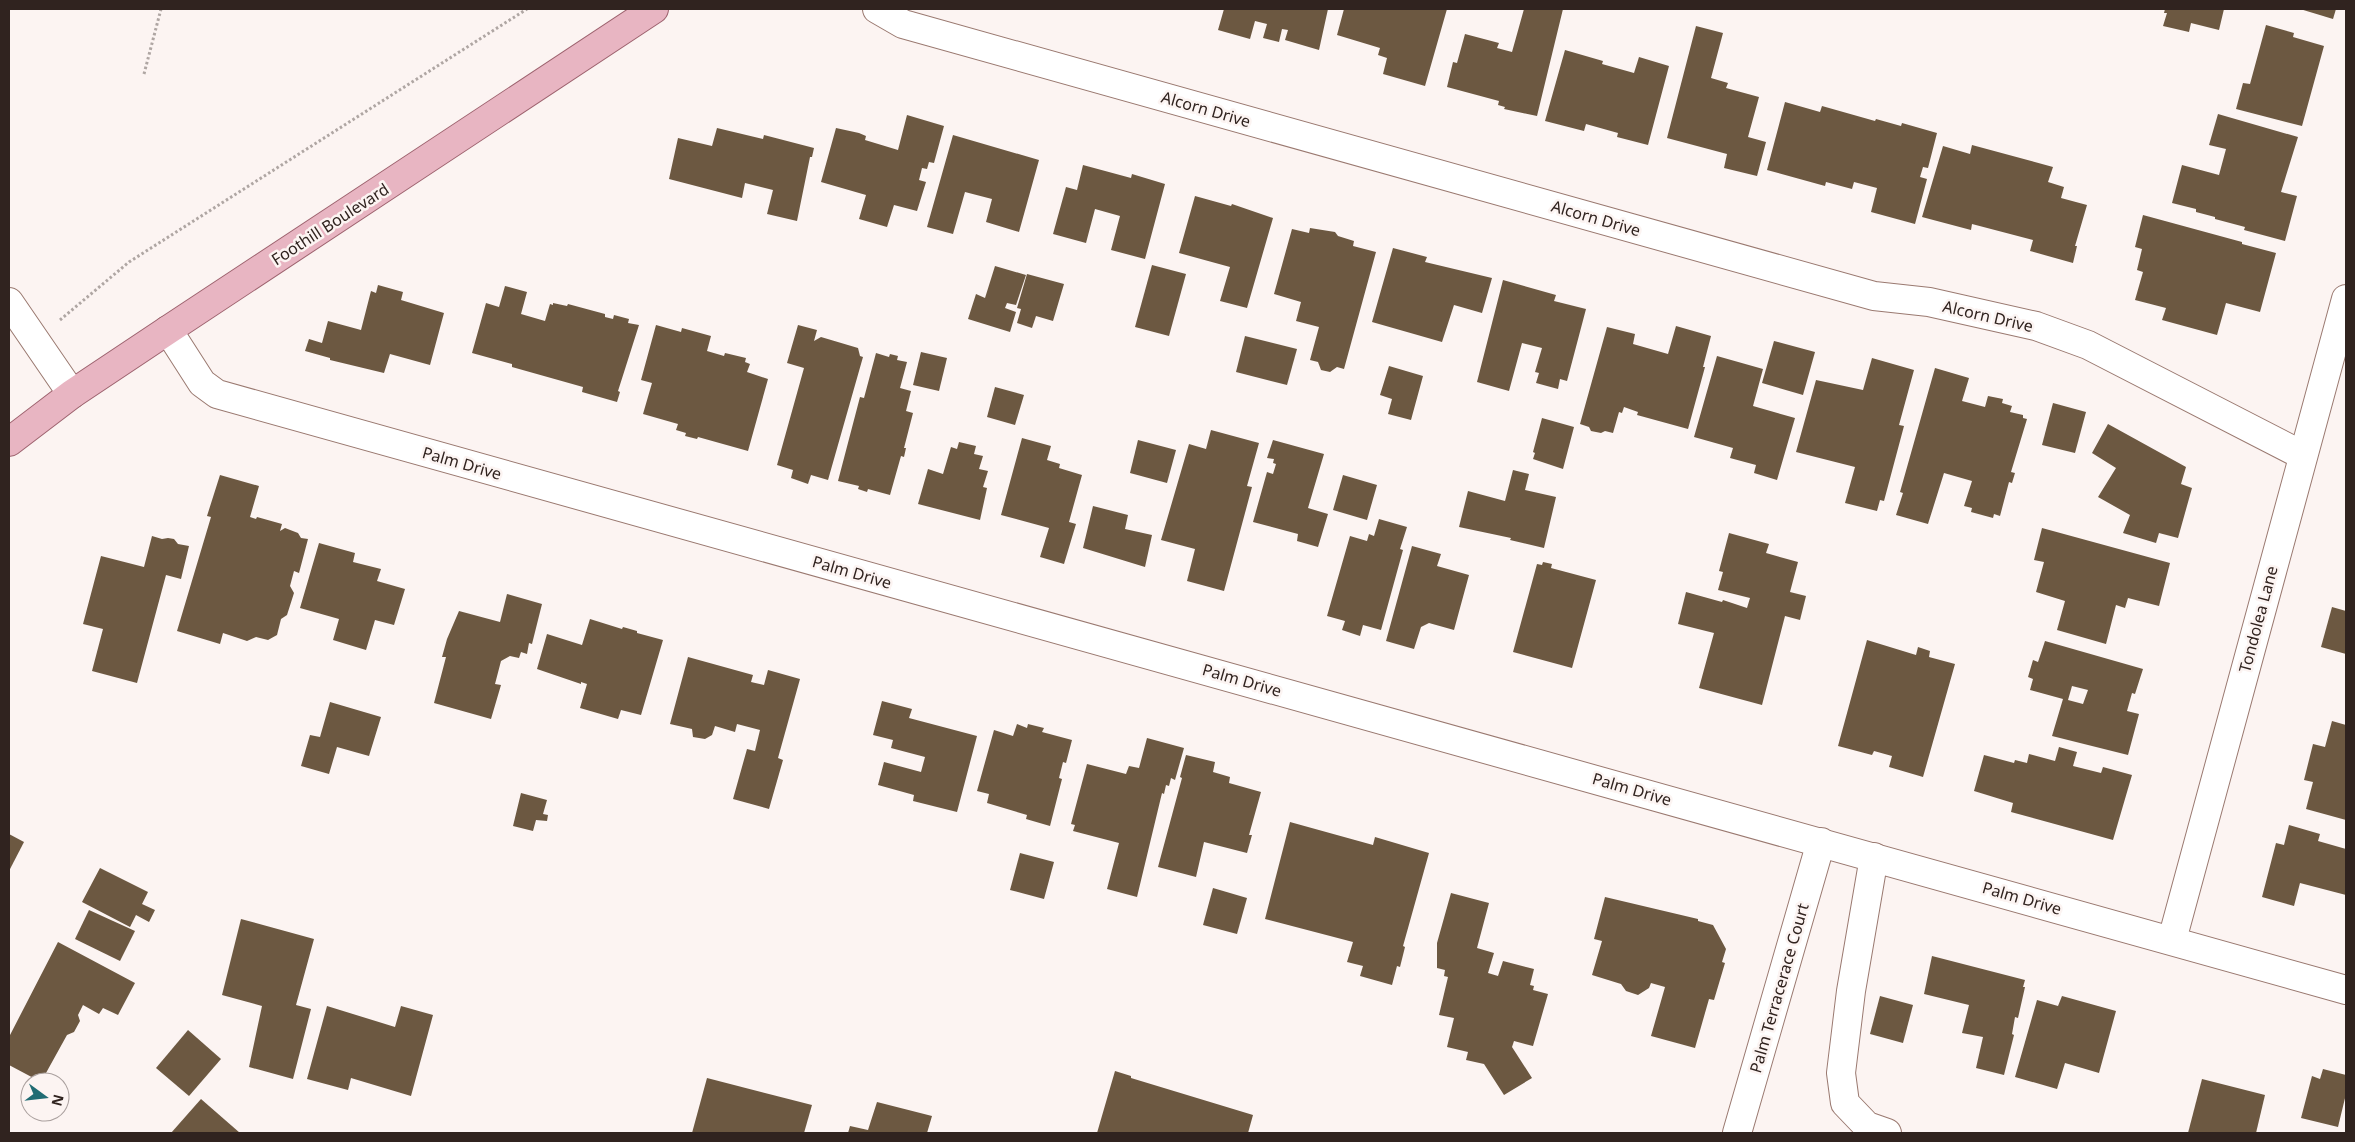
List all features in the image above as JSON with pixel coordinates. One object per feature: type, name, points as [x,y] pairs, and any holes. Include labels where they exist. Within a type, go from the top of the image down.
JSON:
[{"type":"main road","name":"Foothill Boulevard","points":[[9,442],[72,394],[654,9]]},
{"type":"street","name":"Alcorn Drive","points":[[877,9],[903,24],[1865,294],[1929,302],[2036,326],[2088,345],[2302,455]]},
{"type":"street","name":"Tondolea Lane","points":[[2172,940],[2302,455],[2346,299]]},
{"type":"street","points":[[9,302],[72,394]]},
{"type":"street","name":"Palm Drive","points":[[168,330],[202,383],[217,394],[2346,990]]},
{"type":"street","name":"Palm Terracerace Court","points":[[1737,1133],[1821,842]]},
{"type":"street","points":[[1874,857],[1851,991],[1841,1073],[1845,1103],[1868,1126],[1887,1133]]},
{"type":"path","points":[[144,74],[160,9]]},
{"type":"path","points":[[35,342],[129,262],[527,9]]},
{"type":"building","points":[[1224,9],[1328,9],[1319,50],[1285,40],[1288,30],[1282,29],[1279,42],[1263,38],[1267,24],[1255,21],[1250,39],[1218,30]]},
{"type":"building","points":[[1344,9],[1447,9],[1425,86],[1383,74],[1387,58],[1378,55],[1380,48],[1337,35]]},
{"type":"building","points":[[1524,9],[1563,9],[1537,116],[1504,109],[1505,107],[1498,105],[1499,101],[1447,87],[1453,62],[1457,63],[1465,34],[1499,43],[1497,48],[1512,52]]},
{"type":"building","points":[[2165,9],[2224,9],[2219,30],[2191,23],[2189,32],[2163,26],[2167,13],[2164,13]]},
{"type":"building","points":[[2300,9],[2336,9],[2333,19]]},
{"type":"building","points":[[2266,25],[2294,33],[2293,37],[2324,46],[2302,126],[2236,109],[2243,83],[2250,84]]},
{"type":"building","points":[[1696,26],[1723,33],[1711,78],[1728,83],[1726,88],[1759,97],[1748,137],[1766,142],[1757,176],[1724,168],[1727,154],[1667,138]]},
{"type":"building","points":[[1565,50],[1603,61],[1602,64],[1634,73],[1639,57],[1669,66],[1648,145],[1617,137],[1618,133],[1586,124],[1584,131],[1545,121]]},
{"type":"building","points":[[1785,102],[1820,112],[1822,106],[1875,121],[1876,119],[1901,126],[1902,123],[1937,133],[1928,168],[1923,167],[1920,177],[1927,179],[1915,224],[1871,212],[1877,188],[1854,182],[1852,189],[1826,182],[1825,186],[1767,170]]},
{"type":"building","points":[[2218,114],[2298,137],[2281,192],[2297,196],[2285,241],[2244,230],[2245,227],[2215,219],[2215,217],[2196,212],[2196,209],[2172,203],[2182,165],[2219,175],[2226,149],[2209,145]]},
{"type":"building","points":[[907,115],[944,126],[934,163],[929,162],[927,169],[922,168],[919,180],[926,182],[917,211],[894,205],[887,227],[859,219],[866,195],[821,182],[836,128],[859,133],[866,136],[865,140],[898,150]]},
{"type":"building","points":[[717,128],[763,139],[764,135],[814,148],[812,157],[810,157],[797,221],[767,214],[773,190],[745,183],[742,198],[669,179],[678,138],[712,146]]},
{"type":"building","points":[[953,135],[1039,160],[1019,232],[986,222],[992,199],[965,192],[953,234],[927,227]]},
{"type":"building","points":[[1972,145],[2053,167],[2048,182],[2064,187],[2061,198],[2087,205],[2075,246],[2077,246],[2073,263],[2030,251],[2033,240],[1972,224],[1971,230],[1922,217],[1943,146],[1970,154]]},
{"type":"building","points":[[1083,165],[1131,178],[1132,174],[1165,184],[1145,259],[1111,250],[1120,216],[1095,209],[1086,243],[1053,234],[1066,187],[1077,190]]},
{"type":"building","points":[[1195,196],[1231,206],[1232,204],[1273,218],[1247,308],[1220,301],[1230,267],[1179,253]]},
{"type":"building","points":[[2143,215],[2276,253],[2260,312],[2226,303],[2217,335],[2162,320],[2166,308],[2135,300],[2143,272],[2137,270],[2142,249],[2135,247]]},
{"type":"building","points":[[1310,228],[1335,232],[1338,236],[1354,241],[1353,246],[1376,252],[1344,369],[1337,367],[1330,372],[1321,370],[1318,362],[1310,360],[1319,327],[1296,321],[1301,302],[1274,294],[1292,229],[1309,233]]},
{"type":"building","points":[[1393,248],[1427,257],[1425,262],[1492,278],[1482,313],[1454,305],[1442,342],[1372,322]]},
{"type":"building","points":[[1152,265],[1186,274],[1169,336],[1135,327]]},
{"type":"building","points":[[995,266],[1026,275],[1016,305],[1007,303],[1005,308],[1016,312],[1010,332],[968,319],[976,294],[985,298]]},
{"type":"building","points":[[1027,274],[1064,284],[1053,321],[1036,316],[1032,328],[1017,323],[1021,309],[1017,308]]},
{"type":"building","points":[[1503,280],[1556,295],[1554,301],[1586,309],[1567,381],[1560,379],[1558,389],[1536,383],[1539,373],[1535,372],[1542,348],[1522,343],[1509,391],[1477,382]]},
{"type":"building","points":[[378,285],[403,292],[401,300],[444,313],[430,365],[390,354],[384,373],[330,360],[330,358],[305,351],[309,339],[322,343],[328,321],[361,330],[371,291],[376,293]]},
{"type":"building","points":[[505,286],[527,292],[521,314],[545,321],[550,304],[553,305],[553,303],[567,306],[568,304],[605,314],[605,317],[613,319],[614,315],[629,319],[628,323],[639,325],[618,391],[620,392],[617,402],[582,392],[583,387],[512,367],[512,364],[472,353],[486,303],[499,307]]},
{"type":"building","points":[[656,325],[681,332],[682,328],[711,336],[707,351],[724,356],[725,353],[746,358],[745,362],[750,364],[747,372],[768,379],[748,451],[698,437],[697,439],[685,436],[686,433],[676,430],[678,424],[643,414],[652,383],[641,380]]},
{"type":"building","points":[[798,325],[817,330],[814,341],[821,337],[858,348],[860,356],[863,357],[828,480],[811,475],[808,484],[791,478],[793,470],[777,465],[804,368],[787,363]]},
{"type":"building","points":[[1676,326],[1711,336],[1703,367],[1705,367],[1688,429],[1637,415],[1638,412],[1624,407],[1622,413],[1619,412],[1613,433],[1591,431],[1589,427],[1580,424],[1607,327],[1635,334],[1633,344],[1668,354]]},
{"type":"building","points":[[1245,336],[1297,349],[1287,385],[1236,372]]},
{"type":"building","points":[[1774,341],[1815,352],[1803,395],[1762,383]]},
{"type":"building","points":[[921,352],[947,358],[939,391],[913,385]]},
{"type":"building","points":[[876,353],[889,357],[890,354],[898,356],[897,360],[907,362],[900,388],[911,391],[906,411],[913,413],[904,448],[906,448],[904,457],[901,456],[890,495],[868,489],[867,492],[858,489],[859,486],[838,481],[860,397],[864,398]]},
{"type":"building","points":[[1717,356],[1763,369],[1753,406],[1795,418],[1777,480],[1754,473],[1756,465],[1730,458],[1733,448],[1694,437]]},
{"type":"building","points":[[1872,358],[1914,370],[1899,425],[1904,426],[1884,501],[1880,500],[1877,511],[1845,503],[1855,467],[1796,452],[1816,380],[1863,390]]},
{"type":"building","points":[[1389,366],[1423,376],[1411,420],[1388,414],[1392,399],[1380,395]]},
{"type":"building","points":[[1935,368],[1969,378],[1962,401],[1985,407],[1988,396],[2003,399],[2002,403],[2012,406],[2010,412],[2023,415],[2023,418],[2027,419],[2011,472],[2015,473],[2012,483],[2009,482],[2000,516],[1994,514],[1993,518],[1971,512],[1972,508],[1964,506],[1972,481],[1944,473],[1928,524],[1896,515],[1903,493],[1900,492]]},
{"type":"building","points":[[995,387],[1024,395],[1015,425],[987,417]]},
{"type":"building","points":[[2053,403],[2086,412],[2075,453],[2042,445]]},
{"type":"building","points":[[1542,418],[1574,427],[1563,469],[1533,459],[1535,453],[1533,452]]},
{"type":"building","points":[[2108,424],[2186,467],[2181,484],[2192,488],[2178,538],[2159,533],[2156,543],[2123,533],[2130,515],[2098,497],[2116,468],[2092,453]]},
{"type":"building","points":[[1211,430],[1259,443],[1247,486],[1252,487],[1224,591],[1187,581],[1195,549],[1161,540],[1189,444],[1206,449]]},
{"type":"building","points":[[1022,438],[1051,446],[1047,460],[1060,464],[1059,468],[1082,475],[1069,522],[1076,524],[1064,564],[1040,557],[1049,528],[1001,515]]},
{"type":"building","points":[[1138,440],[1176,450],[1167,483],[1130,473]]},
{"type":"building","points":[[1273,440],[1324,454],[1308,508],[1328,514],[1318,547],[1297,541],[1298,534],[1253,522],[1267,472],[1273,474],[1276,464],[1273,463],[1274,459],[1267,458]]},
{"type":"building","points":[[959,442],[976,446],[974,454],[983,456],[979,469],[988,471],[983,487],[987,488],[980,520],[918,504],[928,469],[943,474],[951,447],[957,449]]},
{"type":"building","points":[[1513,470],[1529,474],[1525,490],[1556,497],[1544,548],[1510,540],[1511,538],[1459,527],[1468,491],[1505,501]]},
{"type":"building","points":[[220,475],[259,486],[250,517],[282,524],[280,531],[285,528],[298,533],[301,538],[308,539],[299,573],[294,571],[290,586],[294,593],[287,615],[281,619],[277,635],[268,640],[256,637],[247,641],[223,633],[220,644],[177,631],[211,517],[207,516]]},
{"type":"building","points":[[1343,475],[1377,485],[1367,520],[1333,510]]},
{"type":"building","points":[[1093,506],[1128,515],[1125,529],[1152,535],[1145,567],[1083,548]]},
{"type":"building","points":[[1379,519],[1407,527],[1400,549],[1403,550],[1381,630],[1363,625],[1360,636],[1342,630],[1345,621],[1327,616],[1350,536],[1367,541],[1369,534],[1374,536]]},
{"type":"building","points":[[2042,528],[2170,563],[2159,606],[2128,598],[2125,608],[2116,605],[2106,644],[2057,630],[2065,601],[2036,592],[2044,562],[2034,560]]},
{"type":"building","points":[[1729,533],[1769,544],[1766,553],[1798,562],[1790,592],[1806,596],[1800,620],[1785,616],[1762,705],[1699,688],[1714,633],[1678,624],[1686,592],[1722,602],[1723,600],[1747,608],[1750,598],[1718,590],[1723,572],[1719,571]]},
{"type":"building","points":[[152,536],[162,539],[174,539],[178,544],[189,546],[181,579],[166,575],[137,683],[92,671],[103,629],[83,624],[101,556],[144,567]]},
{"type":"building","points":[[319,543],[355,553],[353,562],[381,569],[377,581],[405,589],[394,625],[375,620],[366,650],[333,640],[339,619],[300,608]]},
{"type":"building","points":[[1412,546],[1441,554],[1437,566],[1469,575],[1454,630],[1429,623],[1421,627],[1414,649],[1386,641]]},
{"type":"building","points":[[1543,562],[1552,564],[1551,568],[1596,580],[1572,668],[1513,652],[1537,564],[1542,565]]},
{"type":"building","points":[[507,594],[542,604],[532,644],[529,643],[527,654],[521,652],[519,658],[510,656],[501,661],[495,684],[501,685],[491,719],[434,703],[446,657],[442,657],[447,639],[459,611],[500,622]]},
{"type":"building","points":[[2332,607],[2346,611],[2346,654],[2321,647]]},
{"type":"building","points":[[590,619],[663,640],[641,715],[621,710],[618,719],[580,708],[587,684],[581,682],[581,684],[537,669],[547,634],[582,645]]},
{"type":"building","points":[[1867,640],[1916,655],[1918,647],[1930,651],[1929,657],[1955,664],[1923,777],[1889,767],[1892,756],[1874,751],[1872,755],[1838,746]]},
{"type":"building","points":[[2045,641],[2143,669],[2135,694],[2132,693],[2127,711],[2139,714],[2128,755],[2052,736],[2063,699],[2030,690],[2033,679],[2028,677],[2033,660],[2038,662]],"holes":[[[2072,686],[2088,690],[2083,704],[2068,700]]]},
{"type":"building","points":[[688,657],[753,675],[751,682],[764,685],[768,670],[800,679],[778,758],[783,760],[769,809],[733,799],[747,749],[755,751],[760,730],[737,724],[735,732],[715,726],[712,735],[705,739],[693,737],[692,729],[670,724]]},
{"type":"building","points":[[882,701],[912,709],[909,718],[977,736],[957,812],[913,801],[914,795],[878,785],[884,762],[921,772],[925,757],[891,748],[893,740],[873,735]]},
{"type":"building","points":[[330,702],[381,717],[369,756],[337,747],[329,774],[301,766],[310,735],[320,737]]},
{"type":"building","points":[[2332,721],[2346,725],[2346,820],[2306,809],[2313,782],[2304,780],[2313,744],[2325,747]]},
{"type":"building","points":[[1017,724],[1027,728],[1028,724],[1044,728],[1042,732],[1072,740],[1066,763],[1063,762],[1059,778],[1062,779],[1050,826],[1026,819],[1027,815],[987,803],[989,794],[977,791],[994,730],[1013,736]]},
{"type":"building","points":[[1147,738],[1184,748],[1175,780],[1171,778],[1169,786],[1166,785],[1164,794],[1162,793],[1137,897],[1107,889],[1119,843],[1073,831],[1075,825],[1071,824],[1087,764],[1126,774],[1129,766],[1139,768]]},
{"type":"building","points":[[2059,747],[2077,752],[2073,766],[2101,773],[2103,767],[2132,775],[2113,840],[2011,812],[2013,803],[1974,791],[1984,755],[2014,763],[2015,760],[2027,763],[2029,754],[2055,761]]},
{"type":"building","points":[[1186,755],[1215,762],[1213,772],[1230,777],[1229,783],[1261,792],[1249,835],[1252,835],[1247,853],[1204,842],[1196,877],[1158,867],[1182,778],[1180,777]]},
{"type":"building","points":[[521,793],[547,800],[543,814],[548,815],[547,821],[536,820],[533,831],[513,826]]},
{"type":"building","points":[[1290,822],[1373,845],[1375,837],[1429,853],[1403,946],[1405,947],[1400,967],[1397,966],[1392,985],[1360,976],[1363,966],[1347,962],[1353,942],[1265,919]]},
{"type":"building","points":[[2289,825],[2320,834],[2318,841],[2346,849],[2346,895],[2300,883],[2294,906],[2262,897],[2276,843],[2284,845]]},
{"type":"building","points":[[9,834],[24,842],[9,871]]},
{"type":"building","points":[[1020,853],[1054,862],[1044,899],[1010,890]]},
{"type":"building","points":[[100,868],[148,892],[142,904],[155,910],[149,922],[136,915],[130,927],[82,902]]},
{"type":"building","points":[[1213,888],[1247,898],[1237,934],[1203,925]]},
{"type":"building","points":[[1451,893],[1489,903],[1477,948],[1494,953],[1488,973],[1498,976],[1503,961],[1534,969],[1530,985],[1534,986],[1533,990],[1548,994],[1533,1046],[1514,1041],[1512,1047],[1532,1078],[1504,1095],[1484,1064],[1466,1060],[1468,1052],[1447,1047],[1454,1018],[1439,1015],[1448,977],[1444,976],[1445,970],[1437,968],[1437,943]]},
{"type":"building","points":[[1605,897],[1698,919],[1698,921],[1713,925],[1726,949],[1722,962],[1725,963],[1714,1000],[1709,999],[1695,1048],[1651,1036],[1665,987],[1651,983],[1649,988],[1638,995],[1626,991],[1621,984],[1592,975],[1602,941],[1594,939]]},
{"type":"building","points":[[89,910],[135,931],[120,961],[75,939]]},
{"type":"building","points":[[241,919],[314,939],[296,1005],[311,1009],[293,1079],[249,1067],[262,1006],[222,995]]},
{"type":"building","points":[[58,942],[135,983],[118,1015],[103,1008],[99,1014],[83,1005],[78,1015],[80,1021],[74,1032],[67,1035],[47,1072],[22,1072],[9,1065],[9,1037]]},
{"type":"building","points":[[1932,956],[2025,980],[2018,1018],[2015,1017],[2012,1034],[2014,1035],[2004,1075],[1976,1068],[1983,1037],[1962,1033],[1969,1005],[1924,994]]},
{"type":"building","points":[[1880,996],[1913,1005],[1903,1043],[1870,1034]]},
{"type":"building","points":[[2062,996],[2116,1011],[2099,1073],[2065,1063],[2057,1089],[2015,1077],[2037,1000],[2058,1006]]},
{"type":"building","points":[[327,1006],[395,1027],[401,1006],[433,1015],[411,1096],[351,1078],[348,1090],[307,1079]]},
{"type":"building","points":[[188,1030],[221,1059],[189,1096],[156,1068]]},
{"type":"building","points":[[2323,1069],[2346,1075],[2346,1094],[2338,1127],[2301,1118],[2312,1076],[2320,1079]]},
{"type":"building","points":[[1115,1071],[1131,1076],[1131,1078],[1253,1115],[1248,1133],[1097,1133]]},
{"type":"building","points":[[707,1078],[812,1105],[804,1133],[692,1133]]},
{"type":"building","points":[[2202,1079],[2265,1095],[2256,1133],[2188,1133]]},
{"type":"building","points":[[201,1099],[240,1133],[171,1133]]},
{"type":"building","points":[[877,1102],[932,1116],[927,1133],[848,1133],[850,1126],[868,1130]]}]
